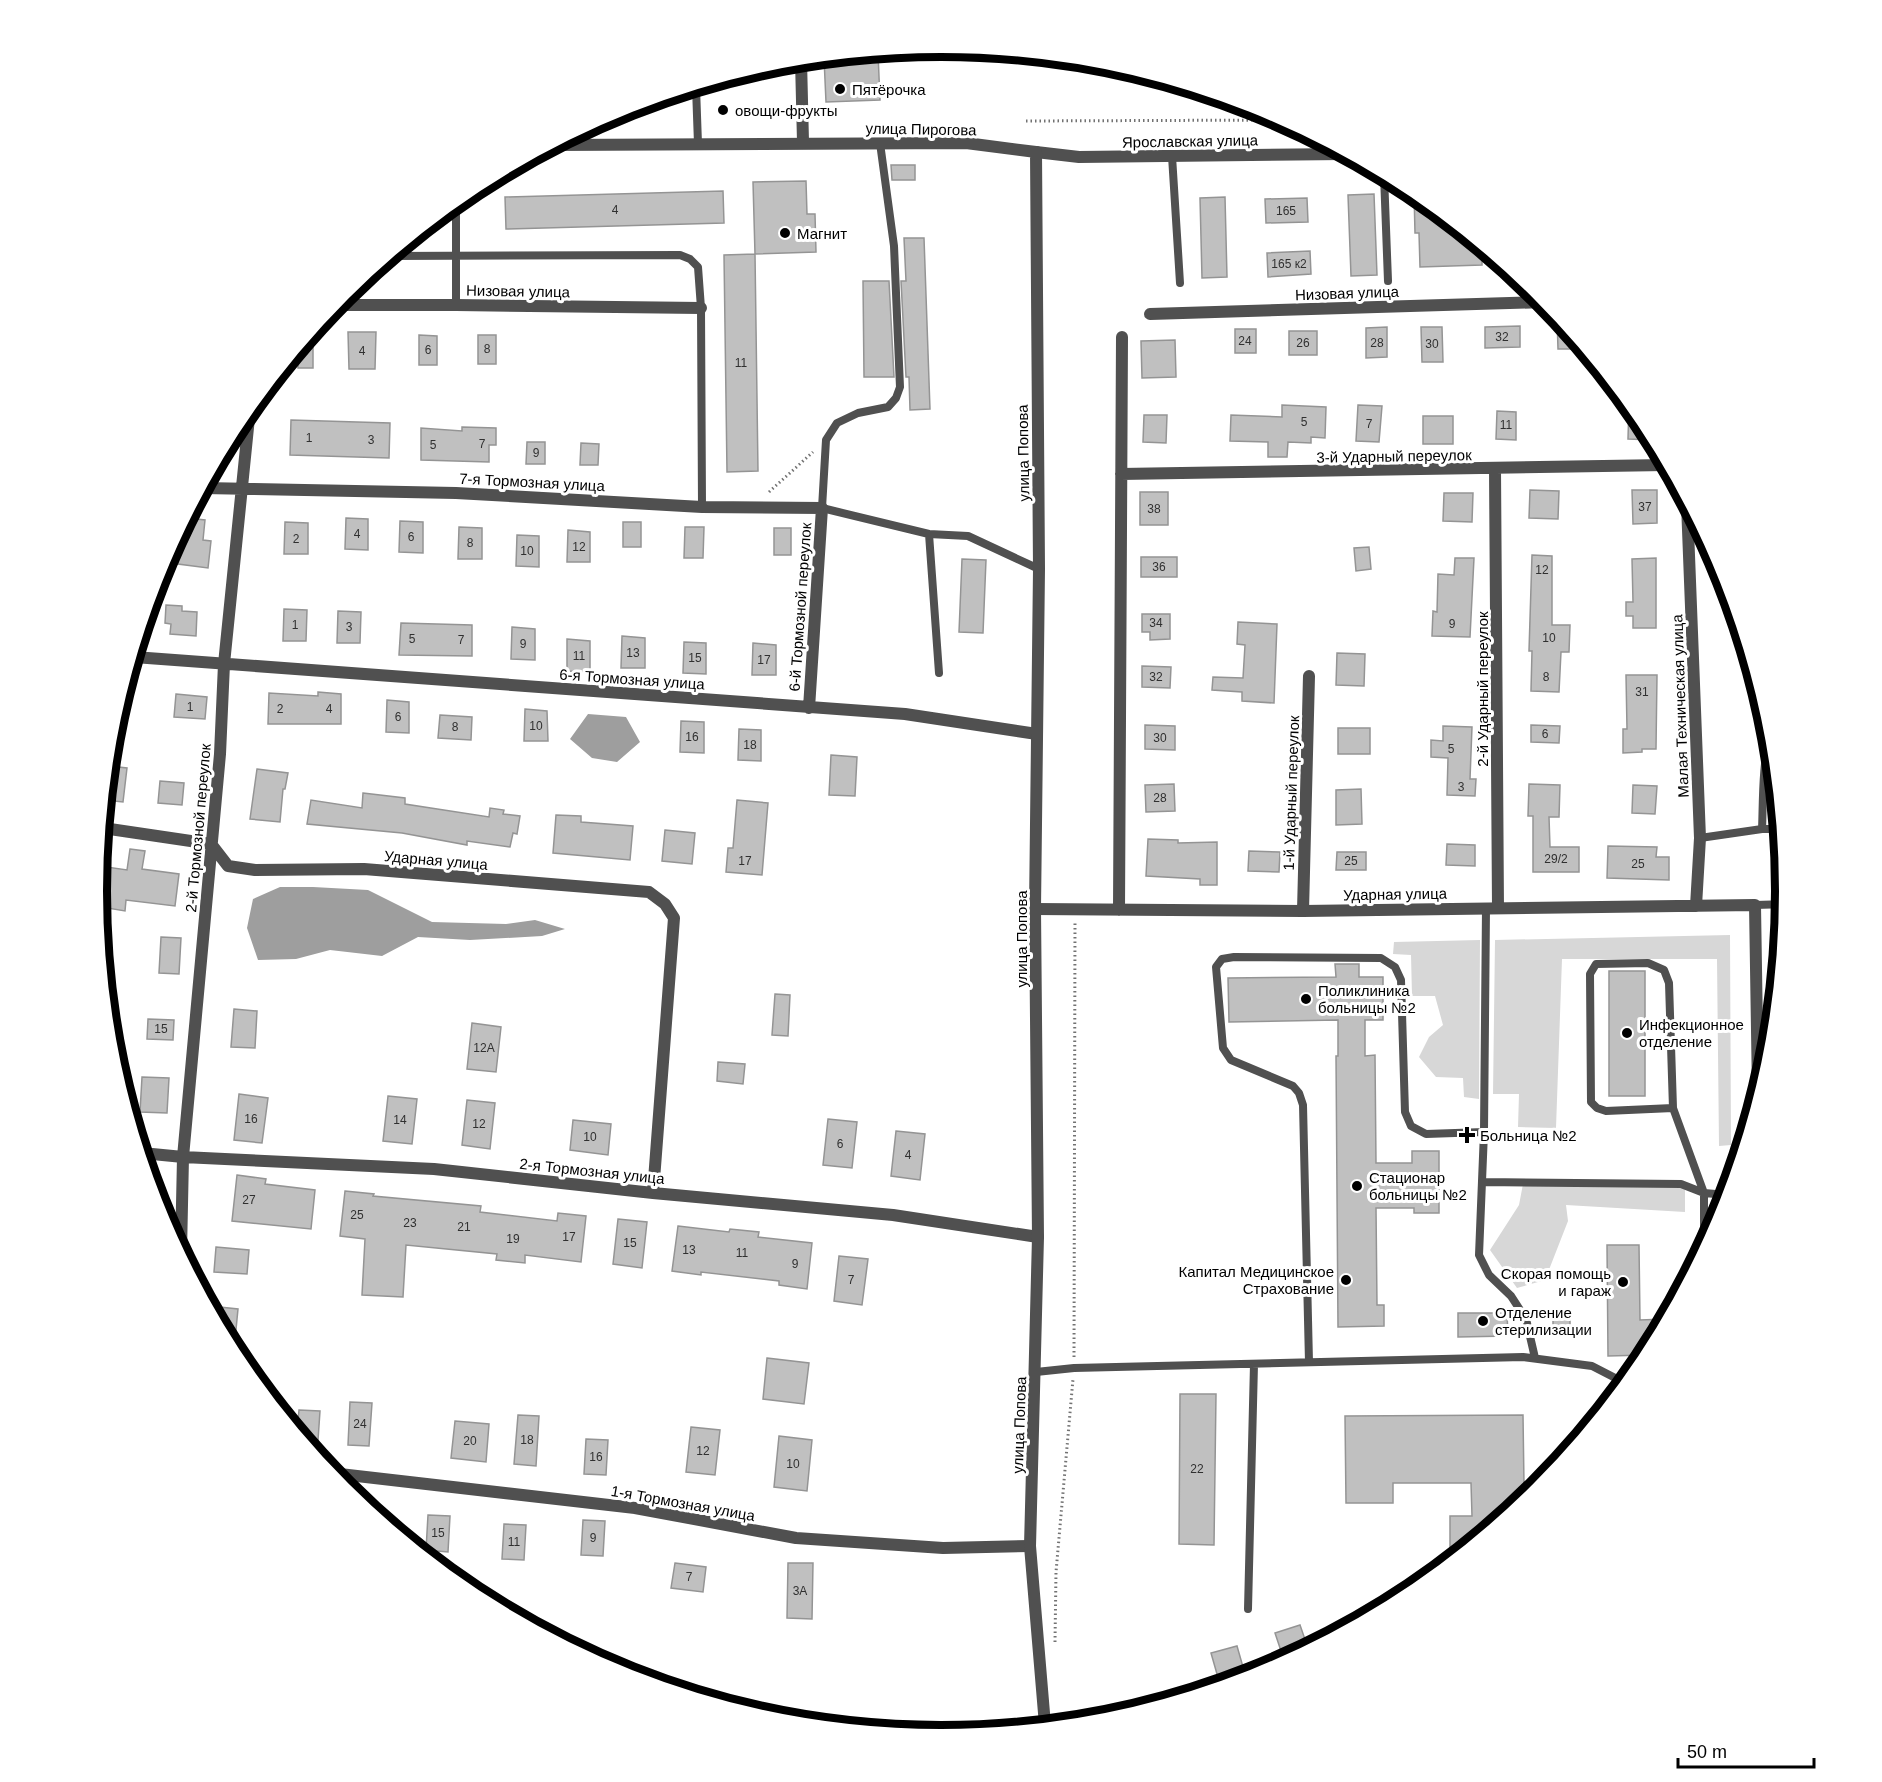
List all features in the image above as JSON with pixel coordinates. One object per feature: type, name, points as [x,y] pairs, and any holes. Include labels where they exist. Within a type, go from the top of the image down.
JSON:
[{"type":"street","points":[[801,69],[803,142]]},
{"type":"street","name":"улица Пирогова","points":[[568,145],[966,143],[1036,152]]},
{"type":"street","name":"Ярославская улица","points":[[1036,152],[1080,157],[1331,154]]},
{"type":"street","name":"улица Попова","points":[[1036,152],[1039,569],[1035,909],[1038,1237],[1030,1546],[1044,1719]]},
{"type":"street","name":"Низовая улица","points":[[1150,314],[1532,302]]},
{"type":"street","name":"Низовая улица","points":[[347,305],[701,308]]},
{"type":"street","points":[[1119,910],[1122,337]]},
{"type":"street","name":"2-й Тормозной переулок","points":[[181,1235],[183,1157],[220,754],[224,664],[248,428]]},
{"type":"street","name":"3-й Ударный переулок","points":[[1121,474],[1657,465]]},
{"type":"street","name":"2-й Ударный переулок","points":[[1492,908],[1495,469]]},
{"type":"street","name":"7-я Тормозная улица","points":[[211,488],[456,493],[702,507],[822,508]]},
{"type":"street","name":"6-й Тормозной переулок","points":[[809,708],[822,508]]},
{"type":"street","name":"Малая Техническая улица","points":[[1688,519],[1700,838],[1696,906]]},
{"type":"street","name":"6-я Тормозная улица","points":[[140,657],[905,714],[1037,734]]},
{"type":"street","name":"1-й Ударный переулок","points":[[1302,910],[1309,676]]},
{"type":"street","points":[[110,829],[211,844]]},
{"type":"street","name":"Ударная улица","points":[[211,844],[228,866],[255,870],[364,869],[649,892],[665,904],[674,918],[653,1193]]},
{"type":"street","points":[[1755,904],[1757,1061]]},
{"type":"street","name":"Ударная улица","points":[[1035,909],[1302,910],[1755,904]]},
{"type":"street","name":"2-я Тормозная улица","points":[[149,1154],[434,1169],[653,1193],[893,1215],[1038,1237]]},
{"type":"street","name":"1-я Тормозная улица","points":[[345,1475],[635,1508],[796,1538],[935,1548],[1030,1546]]},
{"type":"lane","points":[[696,94],[698,144]]},
{"type":"lane","points":[[880,143],[894,246],[900,387],[896,398],[888,407],[858,413],[837,423],[826,440],[822,508],[929,534],[968,537],[1039,569]]},
{"type":"lane","points":[[1173,156],[1180,283]]},
{"type":"lane","points":[[1384,186],[1388,281]]},
{"type":"lane","points":[[456,213],[456,305]]},
{"type":"lane","points":[[400,256],[680,255],[690,259],[698,267],[701,308],[702,507]]},
{"type":"lane","points":[[929,534],[939,673]]},
{"type":"lane","points":[[1762,829],[1766,767]]},
{"type":"lane","points":[[1700,838],[1772,829]]},
{"type":"lane","points":[[1755,904],[1775,904]]},
{"type":"lane","points":[[1492,908],[1479,1255],[1489,1275],[1511,1296],[1526,1319],[1535,1358]]},
{"type":"lane","points":[[1309,1362],[1303,1105],[1299,1093],[1293,1086],[1231,1060],[1223,1048],[1216,967],[1222,959],[1234,957],[1381,958],[1395,967],[1401,980],[1405,1112],[1412,1126],[1426,1134],[1485,1132]]},
{"type":"lane","points":[[1673,1108],[1606,1111],[1597,1108],[1591,1102],[1590,974],[1596,964],[1648,963],[1664,970],[1669,983],[1673,1108],[1704,1193],[1704,1227]]},
{"type":"lane","points":[[1483,1182],[1681,1184],[1704,1193],[1718,1194]]},
{"type":"lane","points":[[1036,1372],[1074,1368],[1535,1358],[1592,1366],[1617,1379]]},
{"type":"lane","points":[[1248,1609],[1254,1364]]},
{"type":"path","points":[[1026,121],[1260,120]]},
{"type":"path","points":[[756,507],[826,440]]},
{"type":"path","points":[[1054,1651],[1056,1572],[1074,1368],[1075,909]]},
{"type":"shaded area","points":[[588,714],[626,717],[640,742],[617,762],[592,758],[570,739]]},
{"type":"shaded area","points":[[280,887],[368,890],[432,922],[506,924],[535,920],[565,929],[542,936],[470,940],[418,937],[382,956],[330,950],[296,959],[258,960],[247,928],[253,899]]},
{"type":"shaded area","points":[[1730,935],[1731,1145],[1719,1146],[1717,959],[1562,959],[1556,1128],[1518,1127],[1519,1094],[1493,1094],[1495,940]]},
{"type":"shaded area","points":[[1480,940],[1479,1099],[1464,1097],[1463,1078],[1436,1077],[1419,1057],[1429,1037],[1443,1025],[1435,996],[1412,996],[1411,955],[1393,954],[1394,942]]},
{"type":"shaded area","points":[[1523,1184],[1685,1186],[1685,1212],[1566,1205],[1568,1221],[1545,1280],[1517,1288],[1490,1250],[1519,1205]]},
{"type":"building","points":[[878,60],[880,100],[826,102],[824,65]]},
{"type":"building","points":[[891,165],[915,165],[915,180],[892,180]]},
{"type":"building","name":"Магнит","points":[[806,181],[807,214],[815,214],[816,252],[755,254],[753,182]]},
{"type":"building","points":[[723,191],[724,223],[506,229],[505,197]]},
{"type":"building","points":[[1374,194],[1377,275],[1351,276],[1348,195]]},
{"type":"building","points":[[1225,197],[1227,277],[1202,278],[1200,198]]},
{"type":"building","points":[[1307,198],[1308,222],[1266,223],[1265,199]]},
{"type":"building","points":[[1414,205],[1449,229],[1482,256],[1482,265],[1420,267],[1419,233],[1415,233]]},
{"type":"building","points":[[904,238],[924,238],[930,409],[910,410],[901,281],[906,281]]},
{"type":"building","points":[[1310,251],[1311,274],[1268,277],[1267,253]]},
{"type":"building","points":[[755,254],[758,471],[727,472],[724,255]]},
{"type":"building","points":[[863,281],[889,281],[894,377],[864,377]]},
{"type":"building","points":[[1520,326],[1520,347],[1485,348],[1485,327]]},
{"type":"building","points":[[1387,327],[1387,357],[1366,358],[1366,328]]},
{"type":"building","points":[[1421,327],[1442,327],[1443,362],[1422,362]]},
{"type":"building","points":[[1235,329],[1256,329],[1256,353],[1235,353]]},
{"type":"building","points":[[1557,330],[1575,349],[1558,349]]},
{"type":"building","points":[[1289,331],[1317,331],[1317,355],[1289,355]]},
{"type":"building","points":[[348,332],[376,332],[375,369],[349,369]]},
{"type":"building","points":[[419,335],[437,336],[437,365],[419,365]]},
{"type":"building","points":[[478,335],[496,335],[496,364],[478,364]]},
{"type":"building","points":[[1175,340],[1176,377],[1142,378],[1141,341]]},
{"type":"building","points":[[313,342],[313,368],[298,368],[298,360]]},
{"type":"building","points":[[1282,405],[1326,407],[1325,438],[1311,437],[1311,443],[1288,442],[1287,457],[1268,457],[1268,442],[1230,441],[1231,415],[1282,417]]},
{"type":"building","points":[[1358,405],[1382,406],[1379,442],[1356,441]]},
{"type":"building","points":[[1497,411],[1516,412],[1516,440],[1496,439]]},
{"type":"building","points":[[1144,415],[1167,415],[1166,443],[1143,442]]},
{"type":"building","points":[[1423,416],[1453,416],[1453,444],[1423,444]]},
{"type":"building","points":[[291,420],[390,423],[389,458],[290,455]]},
{"type":"building","points":[[1629,420],[1641,440],[1628,439]]},
{"type":"building","points":[[462,427],[496,428],[496,445],[489,445],[489,462],[421,460],[421,428],[462,431]]},
{"type":"building","points":[[527,442],[545,442],[545,464],[526,464]]},
{"type":"building","points":[[581,443],[599,444],[598,465],[580,465]]},
{"type":"building","points":[[1530,490],[1559,491],[1558,519],[1529,518]]},
{"type":"building","points":[[1632,490],[1657,490],[1657,523],[1633,524]]},
{"type":"building","points":[[1140,492],[1168,492],[1168,525],[1140,525]]},
{"type":"building","points":[[1444,493],[1473,493],[1472,522],[1443,521]]},
{"type":"building","points":[[346,518],[368,519],[368,550],[345,549]]},
{"type":"building","points":[[195,519],[205,520],[203,540],[211,541],[208,568],[178,564],[179,552]]},
{"type":"building","points":[[400,521],[423,522],[423,553],[399,552]]},
{"type":"building","points":[[285,522],[308,523],[308,554],[284,554]]},
{"type":"building","points":[[623,522],[641,522],[641,547],[623,547]]},
{"type":"building","points":[[459,527],[482,528],[482,559],[458,559]]},
{"type":"building","points":[[685,527],[704,527],[703,558],[684,558]]},
{"type":"building","points":[[774,528],[791,528],[791,555],[774,555]]},
{"type":"building","points":[[568,530],[590,532],[590,562],[567,562]]},
{"type":"building","points":[[517,535],[539,536],[539,567],[516,566]]},
{"type":"building","points":[[1369,547],[1371,569],[1356,571],[1354,548]]},
{"type":"building","points":[[1532,555],[1552,556],[1552,625],[1570,625],[1569,652],[1561,652],[1559,692],[1531,691],[1532,651],[1529,651]]},
{"type":"building","points":[[1141,557],[1177,557],[1177,577],[1141,577]]},
{"type":"building","points":[[1455,558],[1474,558],[1470,637],[1432,636],[1433,611],[1437,612],[1438,574],[1454,575]]},
{"type":"building","points":[[1656,558],[1656,628],[1633,628],[1633,616],[1626,616],[1626,602],[1633,602],[1632,559]]},
{"type":"building","points":[[962,559],[986,560],[983,633],[959,632]]},
{"type":"building","points":[[166,605],[182,606],[182,611],[197,612],[196,636],[170,634],[171,624],[165,623]]},
{"type":"building","points":[[284,609],[307,610],[306,641],[283,641]]},
{"type":"building","points":[[338,611],[361,612],[360,643],[337,643]]},
{"type":"building","points":[[1142,614],[1170,614],[1170,639],[1150,640],[1150,632],[1142,632]]},
{"type":"building","points":[[1238,622],[1277,624],[1274,703],[1242,701],[1242,692],[1212,690],[1213,677],[1243,678],[1245,645],[1237,644]]},
{"type":"building","points":[[401,623],[472,625],[472,656],[399,655]]},
{"type":"building","points":[[512,627],[535,629],[535,660],[511,659]]},
{"type":"building","points":[[622,636],[645,638],[645,668],[621,668]]},
{"type":"building","points":[[567,639],[590,641],[590,672],[567,671]]},
{"type":"building","points":[[684,642],[706,643],[706,674],[683,673]]},
{"type":"building","points":[[753,643],[776,645],[776,675],[752,675]]},
{"type":"building","points":[[1337,653],[1365,654],[1364,686],[1336,685]]},
{"type":"building","points":[[1142,666],[1171,667],[1170,688],[1142,687]]},
{"type":"building","points":[[1626,675],[1657,675],[1656,749],[1623,753],[1623,729],[1627,729]]},
{"type":"building","points":[[318,692],[341,694],[341,724],[268,724],[269,693],[318,696]]},
{"type":"building","points":[[176,694],[207,697],[205,719],[174,717]]},
{"type":"building","points":[[387,700],[409,702],[409,733],[386,732]]},
{"type":"building","points":[[525,709],[547,711],[548,741],[524,741]]},
{"type":"building","points":[[440,715],[472,717],[471,740],[438,738]]},
{"type":"building","points":[[681,721],[704,722],[704,753],[680,752]]},
{"type":"building","points":[[1145,725],[1175,726],[1175,750],[1145,749]]},
{"type":"building","points":[[1531,725],[1560,726],[1559,743],[1531,742]]},
{"type":"building","points":[[1443,726],[1472,727],[1470,779],[1476,779],[1475,796],[1447,795],[1448,758],[1431,757],[1431,740],[1443,741]]},
{"type":"building","points":[[1338,728],[1370,728],[1370,754],[1338,754]]},
{"type":"building","points":[[739,729],[761,730],[761,761],[738,760]]},
{"type":"building","points":[[831,755],[857,757],[855,796],[829,795]]},
{"type":"building","points":[[117,767],[127,768],[123,802],[112,801]]},
{"type":"building","points":[[257,769],[288,773],[285,789],[283,789],[280,822],[250,819]]},
{"type":"building","points":[[160,781],[184,783],[182,805],[158,803]]},
{"type":"building","points":[[1174,784],[1175,811],[1146,812],[1145,785]]},
{"type":"building","points":[[1529,784],[1560,785],[1559,817],[1549,817],[1550,847],[1579,847],[1579,872],[1533,872],[1533,816],[1528,816]]},
{"type":"building","points":[[1633,785],[1657,786],[1655,814],[1632,813]]},
{"type":"building","points":[[1361,789],[1362,824],[1336,825],[1336,790]]},
{"type":"building","points":[[363,793],[405,798],[405,804],[489,817],[490,808],[504,810],[503,814],[520,816],[517,834],[513,833],[510,847],[467,841],[467,845],[402,833],[307,824],[311,800],[362,808]]},
{"type":"building","points":[[737,800],[768,803],[762,875],[726,872],[728,848],[733,848]]},
{"type":"building","points":[[556,815],[581,816],[581,822],[633,826],[630,860],[553,853]]},
{"type":"building","points":[[665,830],[695,833],[692,864],[662,861]]},
{"type":"building","points":[[1148,839],[1178,840],[1178,843],[1217,842],[1217,885],[1200,885],[1200,879],[1146,876]]},
{"type":"building","points":[[1447,844],[1475,845],[1475,866],[1446,865]]},
{"type":"building","points":[[1608,846],[1657,847],[1656,857],[1669,857],[1669,880],[1607,878]]},
{"type":"building","points":[[130,849],[145,851],[142,869],[179,874],[175,906],[126,900],[125,911],[108,908],[108,867],[127,870]]},
{"type":"building","points":[[1249,851],[1280,852],[1279,872],[1248,871]]},
{"type":"building","points":[[1337,852],[1366,852],[1366,870],[1336,870]]},
{"type":"building","points":[[161,937],[181,938],[179,974],[159,973]]},
{"type":"building","points":[[1335,964],[1359,964],[1359,977],[1383,977],[1383,1020],[1365,1020],[1365,1056],[1375,1055],[1376,1163],[1412,1163],[1412,1151],[1439,1151],[1439,1213],[1414,1213],[1414,1208],[1376,1208],[1377,1305],[1384,1305],[1384,1326],[1338,1327],[1336,1056],[1338,1056],[1338,1020],[1229,1022],[1228,978],[1336,977]]},
{"type":"building","name":"Инфекционное отделение","points":[[1609,971],[1645,971],[1645,1096],[1609,1096]]},
{"type":"building","points":[[775,994],[790,995],[788,1036],[772,1035]]},
{"type":"building","points":[[234,1009],[257,1011],[255,1048],[231,1047]]},
{"type":"building","points":[[148,1019],[174,1020],[173,1040],[147,1039]]},
{"type":"building","points":[[472,1023],[501,1027],[496,1072],[467,1069]]},
{"type":"building","points":[[718,1062],[745,1064],[743,1084],[717,1081]]},
{"type":"building","points":[[142,1077],[169,1078],[167,1113],[140,1112]]},
{"type":"building","points":[[239,1094],[268,1098],[262,1143],[234,1140]]},
{"type":"building","points":[[388,1096],[417,1099],[412,1144],[383,1141]]},
{"type":"building","points":[[467,1100],[495,1103],[490,1149],[462,1145]]},
{"type":"building","points":[[828,1119],[857,1122],[852,1168],[823,1165]]},
{"type":"building","points":[[573,1120],[611,1124],[608,1155],[570,1150]]},
{"type":"building","points":[[896,1131],[925,1134],[920,1180],[891,1176]]},
{"type":"building","points":[[237,1175],[266,1179],[265,1184],[315,1190],[311,1229],[232,1221]]},
{"type":"building","points":[[345,1191],[374,1194],[373,1196],[481,1206],[480,1212],[557,1221],[558,1213],[586,1216],[581,1262],[525,1255],[525,1263],[496,1260],[497,1254],[406,1245],[403,1297],[362,1295],[365,1239],[340,1236]]},
{"type":"building","points":[[618,1219],[647,1222],[642,1268],[613,1264]]},
{"type":"building","points":[[678,1226],[729,1232],[730,1229],[759,1232],[758,1237],[812,1243],[807,1289],[779,1285],[779,1281],[672,1271]]},
{"type":"building","name":"Скорая помощь и гараж","points":[[1607,1245],[1639,1245],[1640,1320],[1656,1319],[1633,1355],[1608,1356]]},
{"type":"building","points":[[216,1247],[249,1250],[247,1274],[214,1272]]},
{"type":"building","points":[[839,1256],[868,1259],[862,1305],[834,1301]]},
{"type":"building","points":[[218,1307],[238,1309],[236,1334]]},
{"type":"building","name":"Отделение стерилизации","points":[[1458,1313],[1507,1313],[1508,1336],[1458,1337]]},
{"type":"building","points":[[1553,1313],[1570,1313],[1570,1335],[1553,1336]]},
{"type":"building","points":[[767,1358],[809,1363],[804,1404],[763,1399]]},
{"type":"building","points":[[1180,1394],[1216,1394],[1214,1545],[1179,1544]]},
{"type":"building","points":[[350,1402],[372,1403],[369,1446],[348,1445]]},
{"type":"building","points":[[299,1410],[320,1411],[318,1445],[314,1441],[298,1422]]},
{"type":"building","points":[[518,1415],[539,1416],[536,1466],[514,1464]]},
{"type":"building","points":[[1523,1415],[1524,1485],[1527,1485],[1450,1552],[1450,1516],[1472,1516],[1471,1483],[1393,1483],[1393,1503],[1346,1503],[1345,1416]]},
{"type":"building","points":[[455,1421],[489,1424],[486,1462],[451,1458]]},
{"type":"building","points":[[691,1427],[720,1430],[715,1475],[686,1472]]},
{"type":"building","points":[[779,1436],[812,1440],[807,1491],[774,1487]]},
{"type":"building","points":[[586,1439],[608,1440],[606,1475],[584,1474]]},
{"type":"building","points":[[428,1515],[450,1516],[448,1552],[430,1550],[426,1547]]},
{"type":"building","points":[[583,1520],[605,1521],[603,1556],[581,1555]]},
{"type":"building","points":[[504,1524],[526,1525],[524,1560],[502,1559]]},
{"type":"building","points":[[675,1563],[706,1567],[703,1592],[671,1588]]},
{"type":"building","points":[[788,1563],[813,1563],[812,1619],[787,1618]]},
{"type":"building","points":[[1300,1625],[1306,1641],[1281,1652],[1275,1633]]},
{"type":"building","points":[[1237,1646],[1243,1668],[1218,1678],[1211,1653]]},
{"type":"place","name":"Пятёрочка","points":[[840,89]]},
{"type":"place","name":"овощи-фрукты","points":[[723,110]]},
{"type":"place","name":"Магнит","points":[[785,233]]},
{"type":"place","name":"Поликлиника больницы №2","points":[[1306,999]]},
{"type":"place","name":"Инфекционное отделение","points":[[1627,1033]]},
{"type":"place","name":"Больница №2","points":[[1467,1135]]},
{"type":"place","name":"Стационар больницы №2","points":[[1357,1186]]},
{"type":"place","name":"Капитал Медицинское Страхование","points":[[1346,1280]]},
{"type":"place","name":"Скорая помощь и гараж","points":[[1623,1282]]},
{"type":"place","name":"Отделение стерилизации","points":[[1483,1321]]}]
